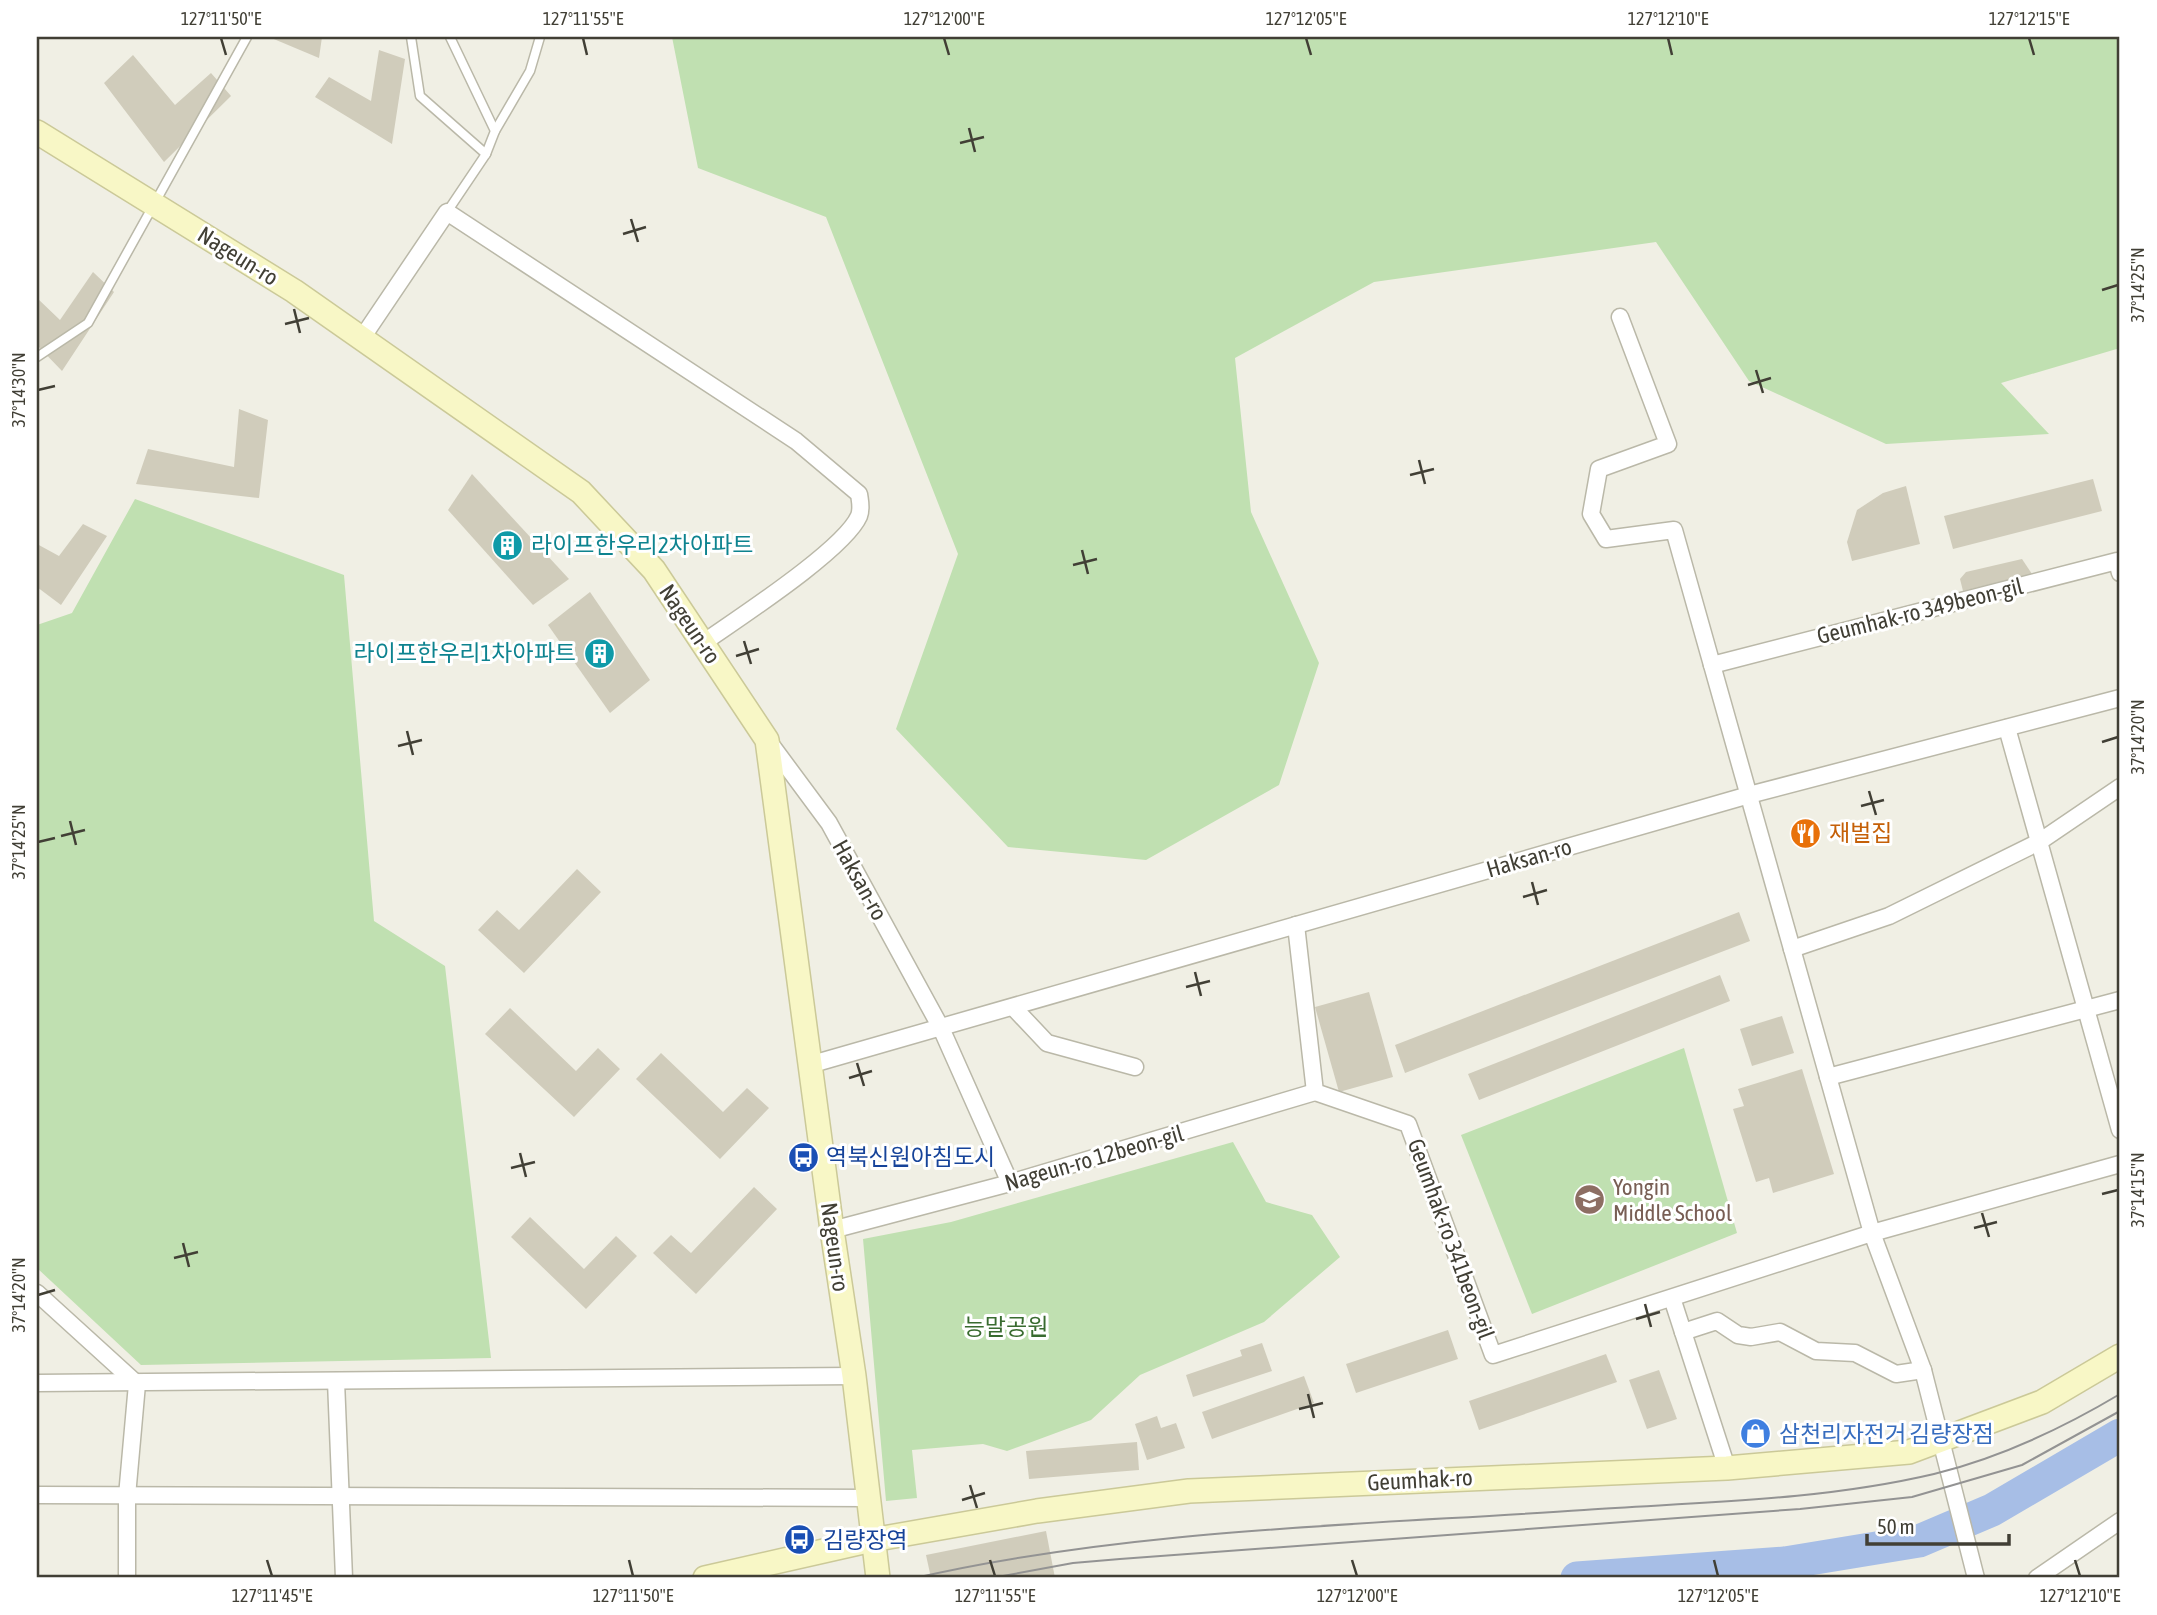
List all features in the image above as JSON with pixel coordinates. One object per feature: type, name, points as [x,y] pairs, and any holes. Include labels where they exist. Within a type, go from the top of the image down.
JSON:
[{"type":"main road","name":"Nageun-ro","points":[[37,132],[294,291],[581,492],[654,570],[767,740],[809,1065],[854,1376],[878,1578]]},
{"type":"main road","name":"Geumhak-ro","points":[[705,1578],[872,1540],[1037,1511],[1189,1491],[1727,1468],[1943,1448],[2042,1402],[2120,1356]]},
{"type":"street","points":[[362,338],[447,212],[796,441],[859,494],[861,507],[858,518],[820,557],[703,643]]},
{"type":"street","points":[[1620,317],[1668,443],[1599,469],[1591,514],[1606,539],[1674,530],[1872,1233],[1923,1370],[1976,1578]]},
{"type":"street","name":"Geumhak-ro 349beon-gil","points":[[1712,664],[2117,561],[2120,573]]},
{"type":"street","name":"Haksan-ro","points":[[809,1065],[1749,795],[2120,698]]},
{"type":"street","points":[[2007,728],[2120,1130]]},
{"type":"street","name":"Haksan-ro","points":[[767,740],[829,823],[941,1028]]},
{"type":"street","points":[[1792,949],[1889,916],[2039,842],[2120,787]]},
{"type":"street","points":[[1296,925],[1315,1092]]},
{"type":"street","points":[[1828,1077],[2120,1000]]},
{"type":"street","points":[[1013,1007],[1047,1043],[1135,1067]]},
{"type":"street","points":[[941,1028],[1010,1184]]},
{"type":"street","name":"Nageun-ro 12beon-gil","points":[[832,1230],[1010,1184],[1315,1092]]},
{"type":"street","name":"Geumhak-ro 341beon-gil","points":[[1315,1092],[1408,1124],[1493,1355],[1672,1298]]},
{"type":"street","points":[[1727,1468],[1672,1298],[1872,1233],[2120,1164]]},
{"type":"street","points":[[37,1293],[138,1384]]},
{"type":"street","points":[[1683,1332],[1717,1321],[1738,1335],[1751,1337],[1780,1332],[1816,1351],[1855,1353],[1896,1374],[1923,1370]]},
{"type":"street","points":[[37,1383],[854,1376]]},
{"type":"street","points":[[336,1381],[344,1578]]},
{"type":"street","points":[[127,1578],[127,1496],[138,1384]]},
{"type":"street","points":[[37,1496],[867,1498]]},
{"type":"street","points":[[2037,1578],[2120,1521]]},
{"type":"lane","points":[[37,357],[88,323],[247,37]]},
{"type":"lane","points":[[411,37],[420,96],[486,154]]},
{"type":"lane","points":[[450,37],[495,131]]},
{"type":"lane","points":[[447,212],[486,154],[495,131],[530,71],[540,37]]},
{"type":"green space","points":[[672,37],[2120,37],[2120,348],[2001,383],[2049,434],[1886,444],[1749,381],[1656,242],[1374,282],[1235,358],[1251,512],[1319,663],[1279,785],[1146,860],[1008,847],[896,729],[958,554],[826,217],[698,168]]},
{"type":"green space","points":[[135,499],[344,575],[374,921],[445,966],[491,1358],[141,1365],[37,1268],[37,625],[72,613]]},
{"type":"green space","points":[[1684,1048],[1737,1233],[1532,1314],[1461,1135]]},
{"type":"green space","name":"능말공원","points":[[1233,1142],[1266,1202],[1312,1215],[1340,1257],[1264,1322],[1140,1375],[1091,1420],[1007,1451],[983,1444],[912,1450],[917,1498],[886,1501],[863,1239],[951,1222]]},
{"type":"building","points":[[269,37],[322,37],[319,58]]},
{"type":"building","points":[[379,50],[405,59],[392,144],[315,97],[329,77],[371,101]]},
{"type":"building","points":[[133,55],[175,105],[211,73],[231,96],[164,162],[104,83]]},
{"type":"building","points":[[93,272],[114,292],[62,371],[37,345],[37,298],[60,320]]},
{"type":"building","points":[[239,409],[268,420],[259,498],[136,484],[148,449],[234,467]]},
{"type":"building","name":"라이프한우리2차아파트","points":[[472,474],[569,579],[533,605],[448,510]]},
{"type":"building","points":[[2093,479],[2102,511],[1953,549],[1944,516]]},
{"type":"building","points":[[1906,486],[1920,544],[1852,561],[1847,542],[1857,510],[1883,493]]},
{"type":"building","points":[[83,524],[107,536],[61,605],[37,587],[37,544],[59,556]]},
{"type":"building","points":[[2022,559],[2032,574],[1963,591],[1960,579],[1966,572]]},
{"type":"building","name":"라이프한우리1차아파트","points":[[590,592],[650,680],[610,713],[548,625]]},
{"type":"building","points":[[577,869],[601,892],[524,973],[478,930],[497,910],[519,930]]},
{"type":"building","points":[[1739,912],[1750,941],[1405,1073],[1395,1045]]},
{"type":"building","points":[[1720,975],[1730,1001],[1479,1100],[1468,1074]]},
{"type":"building","points":[[1369,992],[1393,1077],[1339,1092],[1315,1007]]},
{"type":"building","points":[[510,1008],[576,1071],[598,1048],[620,1069],[574,1117],[485,1034]]},
{"type":"building","points":[[1782,1016],[1794,1053],[1752,1066],[1740,1029]]},
{"type":"building","points":[[661,1053],[723,1112],[747,1088],[769,1108],[720,1159],[636,1079]]},
{"type":"building","points":[[1802,1069],[1834,1174],[1773,1193],[1769,1178],[1756,1182],[1733,1109],[1744,1106],[1738,1089]]},
{"type":"building","points":[[754,1187],[777,1209],[696,1294],[653,1253],[671,1235],[691,1253]]},
{"type":"building","points":[[530,1217],[584,1269],[616,1236],[637,1256],[586,1309],[511,1237]]},
{"type":"building","points":[[1448,1330],[1458,1359],[1356,1393],[1346,1364]]},
{"type":"building","points":[[1262,1343],[1272,1371],[1193,1397],[1186,1375],[1242,1356],[1240,1350]]},
{"type":"building","points":[[1606,1354],[1617,1382],[1479,1430],[1469,1401]]},
{"type":"building","points":[[1659,1370],[1677,1419],[1647,1429],[1629,1380]]},
{"type":"building","points":[[1304,1376],[1314,1403],[1212,1439],[1202,1412]]},
{"type":"building","points":[[1157,1416],[1161,1428],[1176,1423],[1185,1448],[1147,1460],[1135,1424]]},
{"type":"building","points":[[1137,1442],[1139,1470],[1029,1479],[1026,1451]]},
{"type":"building","points":[[1046,1531],[1055,1578],[931,1578],[926,1555]]},
{"type":"waterway","points":[[1577,1578],[1785,1563],[1919,1541],[1992,1510],[2120,1435]]},
{"type":"tram line","points":[[915,1578],[1079,1549],[1247,1531],[1759,1499],[1847,1490],[1934,1474],[1982,1460],[2053,1430],[2120,1394]]},
{"type":"tram line","points":[[992,1578],[1073,1563],[1800,1509],[1912,1497],[2022,1465],[2120,1411]]},
{"type":"place","name":"라이프한우리2차아파트","points":[[508,545]]},
{"type":"place","name":"라이프한우리1차아파트","points":[[599,653]]},
{"type":"place","name":"재벌집","points":[[1806,833]]},
{"type":"place","name":"역북신원아침도시","points":[[803,1157]]},
{"type":"place","name":"Yongin Middle School","points":[[1590,1200]]},
{"type":"place","name":"삼천리자전거 김량장점","points":[[1756,1434]]},
{"type":"place","name":"김량장역","points":[[800,1540]]}]
